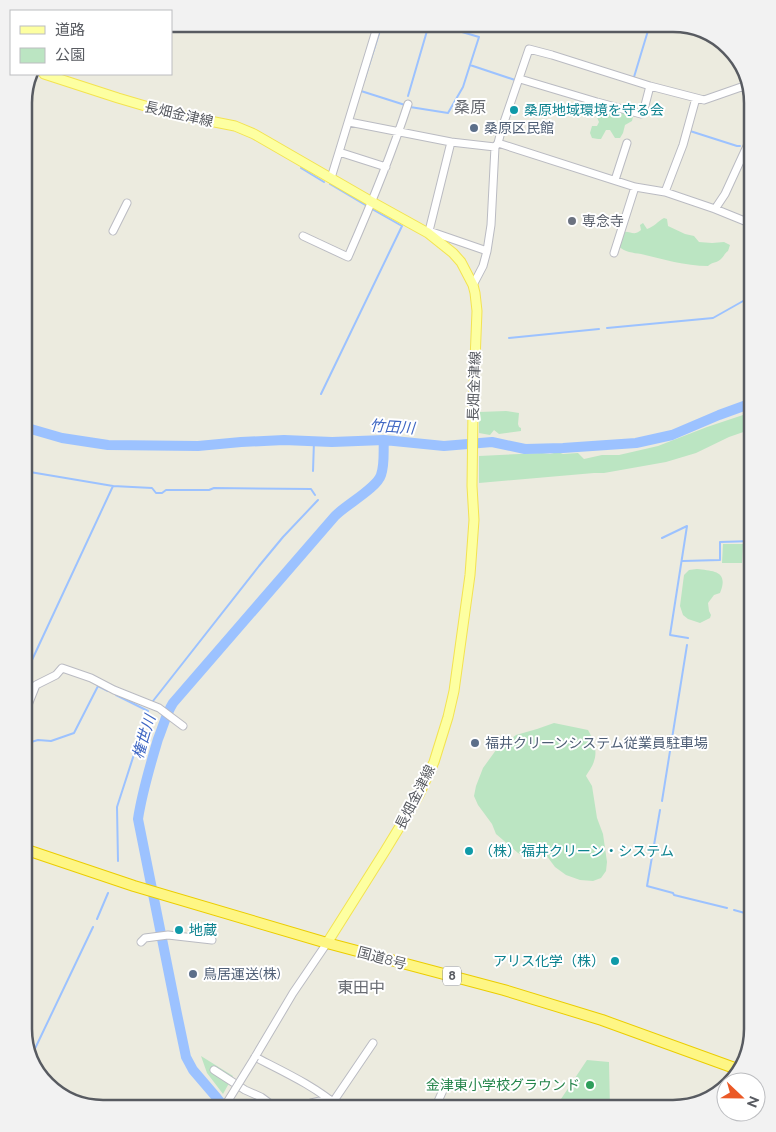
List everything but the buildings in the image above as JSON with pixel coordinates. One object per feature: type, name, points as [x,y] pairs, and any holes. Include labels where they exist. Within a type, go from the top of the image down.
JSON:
[{"type":"highway","name":"国道8号","points":[[32,852],[134,886],[327,943],[504,990],[602,1020],[732,1067]]},
{"type":"main road","name":"長畑金津線","points":[[47,75],[170,113],[235,126],[254,134],[428,232],[461,262],[473,284],[477,311],[473,410],[472,486],[474,520],[469,590],[454,691],[443,735],[434,762],[419,796],[327,943]]},
{"type":"street","points":[[331,178],[375,33]]},
{"type":"street","points":[[473,284],[487,250],[491,226],[497,145],[529,49],[552,54],[650,86],[704,100],[741,87]]},
{"type":"street","points":[[520,79],[641,114],[643,113],[650,86]]},
{"type":"street","points":[[665,192],[683,145],[696,98]]},
{"type":"street","points":[[303,236],[348,258],[372,202],[408,104]]},
{"type":"street","points":[[348,122],[451,142],[497,145],[635,187],[665,192],[744,221]]},
{"type":"street","points":[[451,142],[428,232],[487,250]]},
{"type":"street","points":[[615,180],[627,143]]},
{"type":"street","points":[[715,209],[725,194],[744,150]]},
{"type":"street","points":[[340,152],[386,166]]},
{"type":"street","points":[[614,253],[635,187]]},
{"type":"street","points":[[113,231],[127,203]]},
{"type":"street","points":[[32,690],[36,685],[56,676],[62,668],[91,678],[159,708],[182,726]]},
{"type":"street","points":[[143,940],[168,935],[212,940]]},
{"type":"street","points":[[229,1099],[293,993],[327,943]]},
{"type":"street","points":[[332,1099],[373,1043]]},
{"type":"street","points":[[255,1057],[299,1079],[329,1099]]},
{"type":"street","points":[[214,1070],[245,1090],[264,1099]]},
{"type":"street","points":[[439,1100],[444,1088]]},
{"type":"green space","points":[[605,106],[630,114],[633,117],[632,121],[625,125],[620,138],[615,138],[610,130],[606,130],[601,139],[592,138],[590,133],[592,126],[597,126],[599,122],[595,113],[596,107]]},
{"type":"green space","points":[[664,218],[667,219],[668,226],[694,236],[699,242],[724,242],[730,245],[728,251],[718,261],[708,266],[699,266],[632,253],[618,246],[622,232],[636,233],[641,230],[640,225],[643,223],[647,229]]},
{"type":"green space","points":[[506,411],[519,413],[518,424],[521,431],[499,434],[494,430],[490,435],[479,433],[479,412]]},
{"type":"green space","points":[[744,415],[744,432],[696,453],[666,462],[604,473],[479,483],[479,456],[550,454],[558,452],[563,454],[578,453],[584,459],[602,455],[619,455],[658,446]]},
{"type":"green space","points":[[723,544],[743,544],[742,563],[722,563]]},
{"type":"green space","points":[[697,569],[714,572],[721,576],[723,580],[720,593],[714,595],[708,603],[710,618],[700,623],[683,615],[680,606],[684,575],[689,570]]},
{"type":"green space","points":[[554,723],[588,730],[594,745],[594,761],[586,776],[592,786],[607,862],[606,871],[601,878],[593,881],[580,880],[566,875],[555,867],[543,851],[532,852],[527,857],[518,853],[496,834],[492,824],[478,805],[474,796],[483,768],[496,750],[516,735]]},
{"type":"green space","points":[[201,1056],[233,1076],[223,1094],[207,1073]]},
{"type":"green space","name":"金津東小学校グラウンド","points":[[587,1060],[609,1062],[610,1100],[560,1100]]},
{"type":"waterway","points":[[364,81],[379,33]]},
{"type":"waterway","points":[[408,96],[426,33]]},
{"type":"waterway","points":[[465,33],[479,37],[470,65]]},
{"type":"waterway","points":[[634,77],[647,33]]},
{"type":"waterway","points":[[410,107],[448,113],[463,87],[470,65],[515,80]]},
{"type":"waterway","points":[[361,91],[405,105]]},
{"type":"waterway","points":[[690,131],[740,146]]},
{"type":"waterway","points":[[301,168],[324,182]]},
{"type":"waterway","points":[[330,184],[367,206]]},
{"type":"waterway","points":[[321,394],[402,226],[372,209]]},
{"type":"waterway","points":[[607,328],[713,318],[744,301]]},
{"type":"waterway","points":[[509,338],[599,329]]},
{"type":"waterway","name":"竹田川","points":[[33,430],[62,438],[108,445],[198,446],[284,440],[332,442],[384,440],[444,446],[492,442],[525,449],[563,448],[636,443],[672,435],[744,406]]},
{"type":"waterway","name":"権世川","points":[[218,1099],[193,1070],[186,1057],[138,819],[144,789],[158,739],[173,703],[335,516],[374,485],[381,475],[384,440]]},
{"type":"waterway","points":[[313,471],[314,441]]},
{"type":"waterway","points":[[33,472],[113,486]]},
{"type":"waterway","points":[[32,659],[113,486],[152,488],[156,493],[162,493],[166,490],[209,490],[214,488],[311,489],[315,495]]},
{"type":"waterway","points":[[153,701],[259,566],[318,500]]},
{"type":"waterway","points":[[662,538],[687,526],[670,635],[688,638]]},
{"type":"waterway","points":[[683,561],[720,560],[720,542],[744,541]]},
{"type":"waterway","points":[[662,801],[687,645]]},
{"type":"waterway","points":[[32,742],[51,741],[74,733],[98,686],[108,691]]},
{"type":"waterway","points":[[116,695],[148,711],[117,807],[118,861]]},
{"type":"waterway","points":[[660,810],[647,886],[673,893],[674,895],[727,908]]},
{"type":"waterway","points":[[97,919],[108,893]]},
{"type":"waterway","points":[[734,910],[744,913]]},
{"type":"waterway","points":[[35,1048],[93,927]]},
{"type":"place","name":"桑原地域環境を守る会","points":[[514,110]]},
{"type":"place","name":"桑原区民館","points":[[474,128]]},
{"type":"place","name":"専念寺","points":[[572,221]]},
{"type":"place","name":"福井クリーンシステム従業員駐車場","points":[[475,743]]},
{"type":"place","name":"（株）福井クリーン・システム","points":[[469,851]]},
{"type":"place","name":"地蔵","points":[[179,930]]},
{"type":"place","name":"アリス化学（株）","points":[[615,961]]},
{"type":"place","name":"鳥居運送(株)","points":[[193,974]]},
{"type":"place","name":"金津東小学校グラウンド","points":[[590,1085]]},
{"type":"district","name":"桑原","points":[[470,107]]},
{"type":"district","name":"東田中","points":[[361,987]]}]
